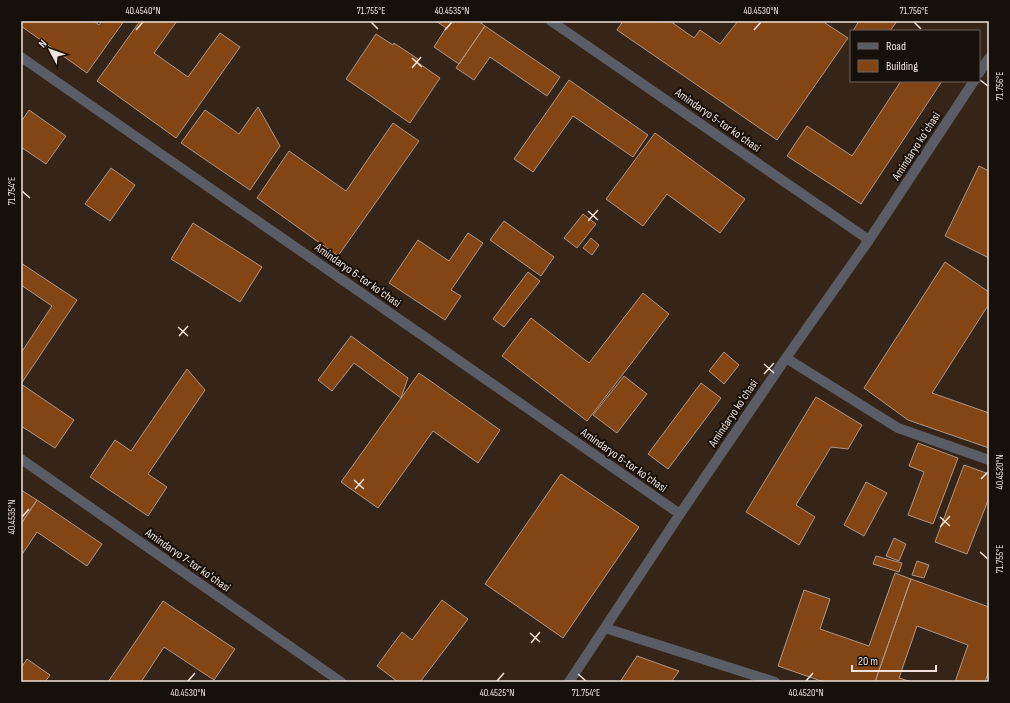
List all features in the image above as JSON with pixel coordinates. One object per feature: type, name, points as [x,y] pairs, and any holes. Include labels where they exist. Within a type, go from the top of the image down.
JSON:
[{"type":"street","name":"Amindaryo 5-tor koʻchasi","points":[[551,21],[870,240]]},
{"type":"street","name":"Amindaryo 6-tor koʻchasi","points":[[21,57],[680,514]]},
{"type":"street","points":[[980,72],[989,58]]},
{"type":"street","name":"Amindaryo koʻchasi","points":[[569,682],[680,514],[786,358],[870,240],[973,82]]},
{"type":"street","points":[[786,358],[898,428],[989,460]]},
{"type":"street","name":"Amindaryo 7-tor koʻchasi","points":[[21,459],[341,682]]},
{"type":"street","points":[[605,628],[775,682]]},
{"type":"building","points":[[21,21],[94,21],[99,25],[102,21],[124,21],[87,73],[21,26]]},
{"type":"building","points":[[140,21],[177,21],[154,53],[188,77],[220,33],[240,47],[176,138],[97,81]]},
{"type":"building","points":[[436,21],[478,21],[485,26],[459,64],[434,47],[446,28]]},
{"type":"building","points":[[623,21],[670,21],[694,38],[700,30],[720,44],[738,21],[822,21],[848,38],[777,140],[617,30]]},
{"type":"building","points":[[859,21],[897,21],[891,30],[854,30]]},
{"type":"building","points":[[485,26],[560,77],[547,96],[490,57],[474,80],[456,68]]},
{"type":"building","points":[[376,34],[393,45],[394,43],[418,59],[417,62],[440,78],[410,123],[346,79]]},
{"type":"building","points":[[569,80],[648,135],[633,157],[573,116],[533,172],[514,159]]},
{"type":"building","points":[[900,82],[941,82],[861,204],[787,156],[807,126],[852,156]]},
{"type":"building","points":[[258,107],[280,146],[250,190],[181,143],[205,110],[239,134]]},
{"type":"building","points":[[29,110],[66,136],[46,164],[21,147],[21,122]]},
{"type":"building","points":[[393,123],[419,141],[338,256],[257,198],[289,151],[346,191]]},
{"type":"building","points":[[655,133],[745,199],[720,233],[667,194],[643,226],[606,199]]},
{"type":"building","points":[[979,166],[989,171],[989,258],[945,236]]},
{"type":"building","points":[[111,168],[135,185],[110,221],[85,204]]},
{"type":"building","points":[[583,214],[596,224],[577,248],[564,238]]},
{"type":"building","points":[[504,221],[554,257],[541,276],[490,240]]},
{"type":"building","points":[[193,223],[262,267],[240,302],[171,259]]},
{"type":"building","points":[[468,233],[483,243],[451,290],[461,296],[445,320],[389,283],[418,240],[449,261]]},
{"type":"building","points":[[591,238],[599,245],[592,255],[583,248]]},
{"type":"building","points":[[945,262],[989,292],[989,304],[932,393],[989,413],[989,448],[908,420],[864,388]]},
{"type":"building","points":[[21,263],[77,300],[21,384],[21,353],[52,306],[21,285]]},
{"type":"building","points":[[528,272],[540,281],[504,327],[493,319]]},
{"type":"building","points":[[643,293],[669,314],[587,421],[502,356],[531,318],[589,363]]},
{"type":"building","points":[[351,336],[408,378],[401,398],[354,363],[332,391],[318,380]]},
{"type":"building","points":[[724,352],[739,365],[724,384],[709,371]]},
{"type":"building","points":[[187,369],[205,390],[148,474],[167,487],[148,516],[90,477],[115,440],[131,451]]},
{"type":"building","points":[[419,373],[500,430],[478,463],[433,431],[378,508],[341,482]]},
{"type":"building","points":[[624,376],[647,394],[617,433],[593,415]]},
{"type":"building","points":[[701,383],[721,398],[668,469],[648,454]]},
{"type":"building","points":[[21,384],[74,420],[55,448],[21,426]]},
{"type":"building","points":[[816,397],[862,425],[848,449],[831,447],[796,505],[815,517],[799,545],[746,512]]},
{"type":"building","points":[[918,443],[958,458],[933,524],[908,515],[924,472],[909,466]]},
{"type":"building","points":[[964,465],[989,474],[989,498],[967,554],[935,542]]},
{"type":"building","points":[[561,474],[639,527],[563,638],[485,584]]},
{"type":"building","points":[[866,482],[887,493],[864,536],[844,525]]},
{"type":"building","points":[[21,490],[37,500],[21,524]]},
{"type":"building","points":[[37,500],[102,544],[87,566],[37,532],[21,556],[21,524]]},
{"type":"building","points":[[894,538],[906,544],[899,561],[886,556]]},
{"type":"building","points":[[876,556],[902,563],[899,572],[873,564]]},
{"type":"building","points":[[917,561],[929,565],[924,578],[912,575]]},
{"type":"building","points":[[895,573],[911,579],[875,682],[824,682],[778,666],[804,590],[830,599],[820,629],[869,646]]},
{"type":"building","points":[[911,579],[989,607],[989,671],[985,682],[955,682],[968,645],[917,626],[899,678],[912,682],[875,682]]},
{"type":"building","points":[[442,600],[468,619],[420,682],[398,682],[377,666],[402,632],[412,640]]},
{"type":"building","points":[[163,601],[235,649],[214,680],[164,647],[141,682],[108,682]]},
{"type":"building","points":[[637,656],[679,671],[671,682],[620,682]]},
{"type":"building","points":[[27,659],[50,675],[45,682],[21,682],[21,668]]}]
